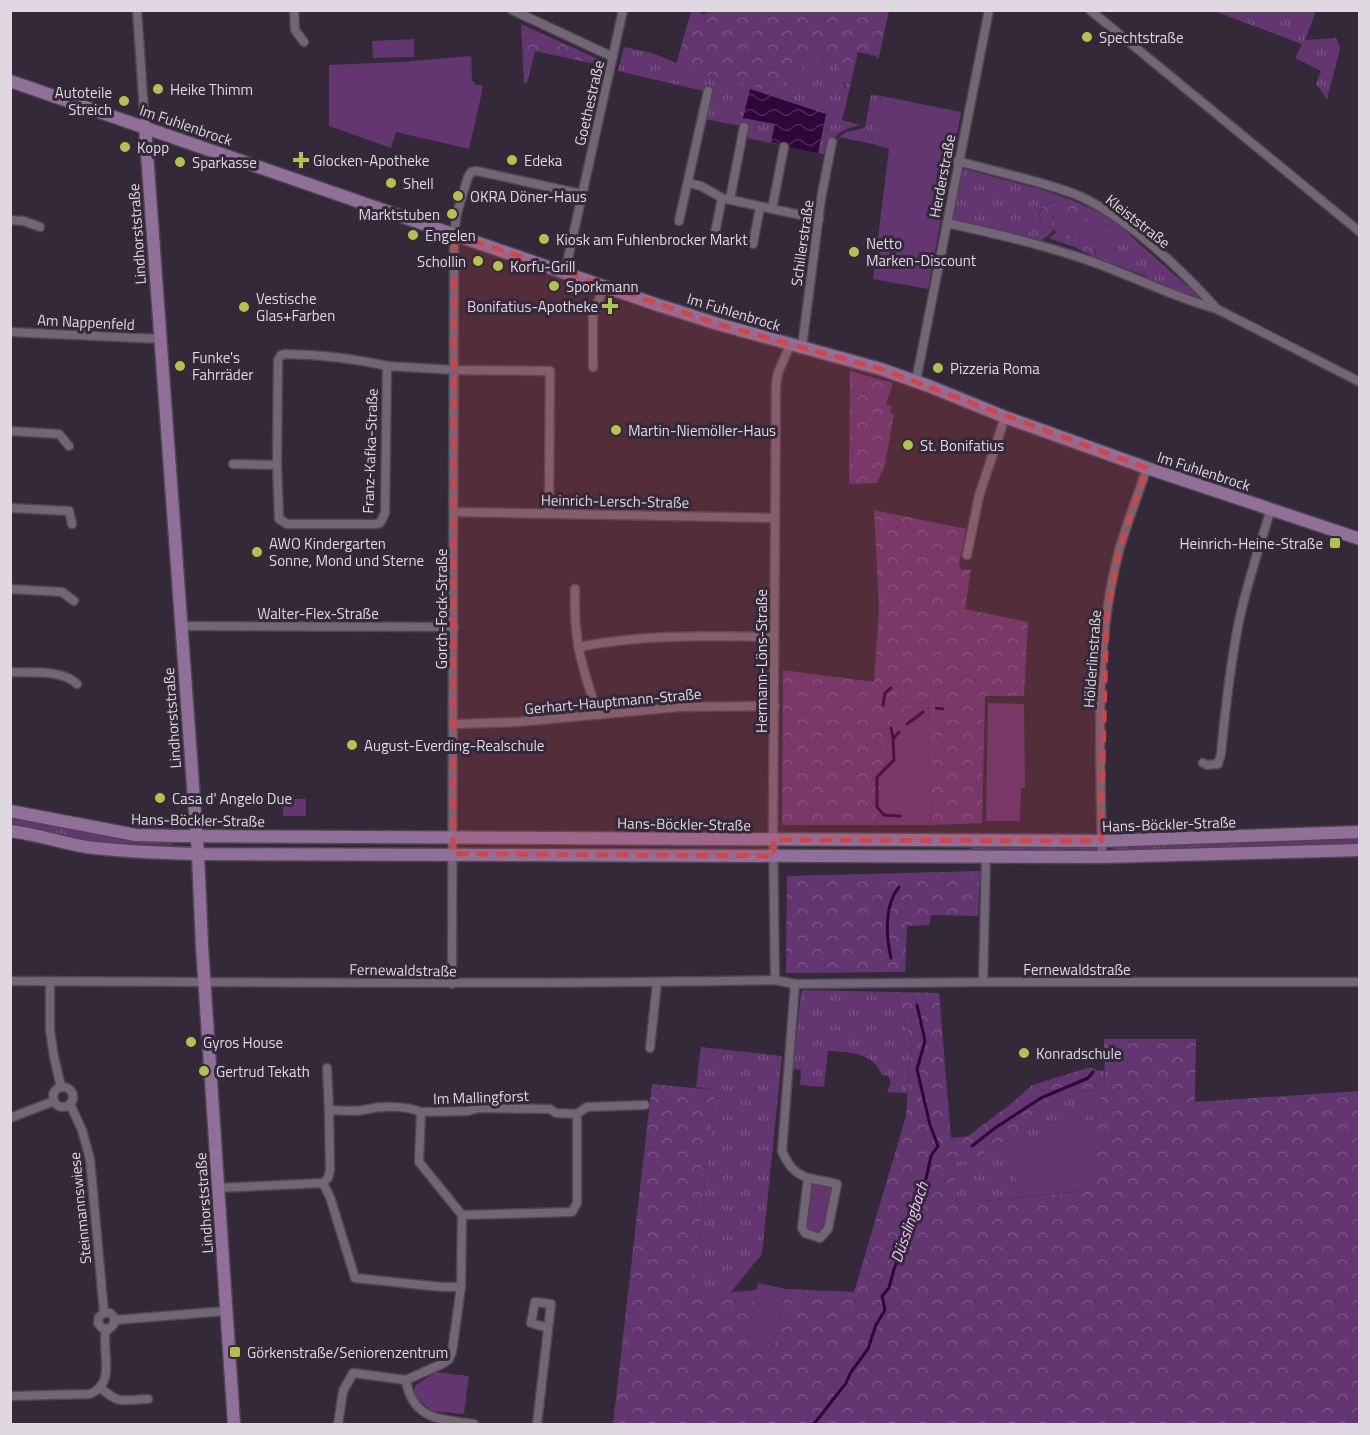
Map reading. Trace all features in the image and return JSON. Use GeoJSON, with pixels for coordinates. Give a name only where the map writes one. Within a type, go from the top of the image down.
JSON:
{"type":"FeatureCollection","features":[{"type":"Feature","properties":{"kind":"street","name":"Lindhorststraße"},"geometry":{"type":"LineString","coordinates":[[137,10],[198,854],[234,1425]]}},
{"type":"Feature","properties":{"kind":"street"},"geometry":{"type":"LineString","coordinates":[[294,10],[295,30],[304,42]]}},
{"type":"Feature","properties":{"kind":"street"},"geometry":{"type":"LineString","coordinates":[[512,10],[613,57]]}},
{"type":"Feature","properties":{"kind":"street","name":"Goethestraße"},"geometry":{"type":"LineString","coordinates":[[565,272],[623,10]]}},
{"type":"Feature","properties":{"kind":"street","name":"Herderstraße"},"geometry":{"type":"LineString","coordinates":[[916,381],[988,10]]}},
{"type":"Feature","properties":{"kind":"street"},"geometry":{"type":"LineString","coordinates":[[1096,13],[1359,232]]}},
{"type":"Feature","properties":{"kind":"street","name":"Im Fuhlenbrock"},"geometry":{"type":"LineString","coordinates":[[10,81],[718,324],[855,361],[916,381],[1005,417],[1147,468],[1359,539]]}},
{"type":"Feature","properties":{"kind":"street"},"geometry":{"type":"LineString","coordinates":[[680,221],[708,91]]}},
{"type":"Feature","properties":{"kind":"street"},"geometry":{"type":"LineString","coordinates":[[715,233],[744,127]]}},
{"type":"Feature","properties":{"kind":"street","name":"Schillerstraße"},"geometry":{"type":"LineString","coordinates":[[796,346],[832,142]]}},
{"type":"Feature","properties":{"kind":"street"},"geometry":{"type":"LineString","coordinates":[[772,209],[784,147]]}},
{"type":"Feature","properties":{"kind":"street","name":"Kleiststraße"},"geometry":{"type":"LineString","coordinates":[[957,161],[1072,193],[1108,211],[1153,248],[1218,309]]}},
{"type":"Feature","properties":{"kind":"street"},"geometry":{"type":"LineString","coordinates":[[454,234],[457,213],[471,172],[477,171],[582,194]]}},
{"type":"Feature","properties":{"kind":"street"},"geometry":{"type":"LineString","coordinates":[[688,183],[701,186],[726,199],[819,219]]}},
{"type":"Feature","properties":{"kind":"street"},"geometry":{"type":"LineString","coordinates":[[753,244],[760,207]]}},
{"type":"Feature","properties":{"kind":"street"},"geometry":{"type":"LineString","coordinates":[[10,220],[24,221],[40,227]]}},
{"type":"Feature","properties":{"kind":"street","name":"Kleiststraße"},"geometry":{"type":"LineString","coordinates":[[947,223],[1024,240],[1059,251],[1122,273],[1194,303],[1218,309],[1359,382]]}},
{"type":"Feature","properties":{"kind":"street","name":"Gorch-Fock-Straße"},"geometry":{"type":"LineString","coordinates":[[452,984],[454,234]]}},
{"type":"Feature","properties":{"kind":"street"},"geometry":{"type":"LineString","coordinates":[[593,367],[593,316],[604,286]]}},
{"type":"Feature","properties":{"kind":"street","name":"Am Nappenfeld"},"geometry":{"type":"LineString","coordinates":[[10,332],[160,339]]}},
{"type":"Feature","properties":{"kind":"street","name":"Hermann-Löns-Straße"},"geometry":{"type":"LineString","coordinates":[[775,980],[773,840],[776,385],[778,373],[796,346]]}},
{"type":"Feature","properties":{"kind":"street","name":"Franz-Kafka-Straße"},"geometry":{"type":"LineString","coordinates":[[387,366],[385,513],[380,523],[287,524],[282,522],[277,514],[277,366],[281,355],[331,355],[387,366],[550,372],[549,513]]}},
{"type":"Feature","properties":{"kind":"street"},"geometry":{"type":"LineString","coordinates":[[968,555],[979,496],[1005,417]]}},
{"type":"Feature","properties":{"kind":"street"},"geometry":{"type":"LineString","coordinates":[[10,431],[60,434],[69,446]]}},
{"type":"Feature","properties":{"kind":"street"},"geometry":{"type":"LineString","coordinates":[[233,464],[277,465]]}},
{"type":"Feature","properties":{"kind":"street","name":"Hölderlinstraße"},"geometry":{"type":"LineString","coordinates":[[1102,857],[1102,680],[1107,617],[1119,549],[1147,468]]}},
{"type":"Feature","properties":{"kind":"street"},"geometry":{"type":"LineString","coordinates":[[10,508],[69,511],[72,524]]}},
{"type":"Feature","properties":{"kind":"street"},"geometry":{"type":"LineString","coordinates":[[1203,763],[1218,764],[1221,754],[1227,689],[1238,624],[1271,509]]}},
{"type":"Feature","properties":{"kind":"street","name":"Heinrich-Lersch-Straße"},"geometry":{"type":"LineString","coordinates":[[455,512],[775,518]]}},
{"type":"Feature","properties":{"kind":"street"},"geometry":{"type":"LineString","coordinates":[[575,589],[575,628],[581,664],[598,715]]}},
{"type":"Feature","properties":{"kind":"street"},"geometry":{"type":"LineString","coordinates":[[10,590],[62,592],[74,602]]}},
{"type":"Feature","properties":{"kind":"street","name":"Walter-Flex-Straße"},"geometry":{"type":"LineString","coordinates":[[181,626],[454,627]]}},
{"type":"Feature","properties":{"kind":"street"},"geometry":{"type":"LineString","coordinates":[[578,647],[616,639],[664,636],[774,637]]}},
{"type":"Feature","properties":{"kind":"street"},"geometry":{"type":"LineString","coordinates":[[10,672],[62,675],[71,678],[76,684]]}},
{"type":"Feature","properties":{"kind":"street","name":"Gerhart-Hauptmann-Straße"},"geometry":{"type":"LineString","coordinates":[[454,724],[518,722],[679,707],[775,706]]}},
{"type":"Feature","properties":{"kind":"street","name":"Hans-Böckler-Straße"},"geometry":{"type":"LineString","coordinates":[[10,811],[136,835],[196,836],[1101,841],[1359,832]]}},
{"type":"Feature","properties":{"kind":"street","name":"Hans-Böckler-Straße"},"geometry":{"type":"LineString","coordinates":[[10,831],[110,850],[198,854],[1102,857],[1359,850]]}},
{"type":"Feature","properties":{"kind":"street"},"geometry":{"type":"LineString","coordinates":[[983,982],[986,857]]}},
{"type":"Feature","properties":{"kind":"street","name":"Fernewaldstraße"},"geometry":{"type":"LineString","coordinates":[[10,981],[452,984],[775,980],[795,984],[1359,982]]}},
{"type":"Feature","properties":{"kind":"street","name":"Steinmannswiese"},"geometry":{"type":"LineString","coordinates":[[50,981],[50,1030],[54,1057],[61,1087],[72,1092],[70,1104],[82,1130],[90,1159],[104,1313],[99,1317],[98,1323],[106,1329],[104,1337],[106,1375],[100,1388]]}},
{"type":"Feature","properties":{"kind":"street"},"geometry":{"type":"LineString","coordinates":[[650,1048],[657,982]]}},
{"type":"Feature","properties":{"kind":"street"},"geometry":{"type":"LineString","coordinates":[[795,984],[782,1151],[788,1165],[799,1175],[837,1184],[828,1229],[820,1238],[806,1233],[802,1228],[808,1178]]}},
{"type":"Feature","properties":{"kind":"street"},"geometry":{"type":"LineString","coordinates":[[218,1188],[323,1183],[328,1178],[330,1170],[327,1068]]}},
{"type":"Feature","properties":{"kind":"street"},"geometry":{"type":"LineString","coordinates":[[61,1087],[53,1094],[54,1101],[59,1106],[70,1104]]}},
{"type":"Feature","properties":{"kind":"street"},"geometry":{"type":"LineString","coordinates":[[10,1118],[54,1101]]}},
{"type":"Feature","properties":{"kind":"street","name":"Im Mallingforst"},"geometry":{"type":"LineString","coordinates":[[329,1110],[362,1110],[373,1107],[412,1108],[421,1112],[468,1111],[479,1108],[550,1109],[556,1113],[577,1114],[587,1107],[645,1105]]}},
{"type":"Feature","properties":{"kind":"street","name":"Im Mallingforst"},"geometry":{"type":"LineString","coordinates":[[421,1112],[419,1162],[462,1215]]}},
{"type":"Feature","properties":{"kind":"street"},"geometry":{"type":"LineString","coordinates":[[338,1425],[343,1391],[353,1373],[406,1380],[449,1359],[452,1352],[461,1287],[462,1215],[572,1212],[577,1203],[577,1114]]}},
{"type":"Feature","properties":{"kind":"street"},"geometry":{"type":"LineString","coordinates":[[323,1183],[330,1197],[356,1278],[461,1287]]}},
{"type":"Feature","properties":{"kind":"street"},"geometry":{"type":"LineString","coordinates":[[115,1320],[226,1311]]}},
{"type":"Feature","properties":{"kind":"street"},"geometry":{"type":"LineString","coordinates":[[104,1313],[110,1313],[115,1320]]}},
{"type":"Feature","properties":{"kind":"street"},"geometry":{"type":"LineString","coordinates":[[106,1329],[112,1327],[115,1320]]}},
{"type":"Feature","properties":{"kind":"street"},"geometry":{"type":"LineString","coordinates":[[537,1425],[548,1328]]}},
{"type":"Feature","properties":{"kind":"street"},"geometry":{"type":"LineString","coordinates":[[406,1380],[408,1394],[419,1410],[433,1418],[474,1425]]}},
{"type":"Feature","properties":{"kind":"street"},"geometry":{"type":"LineString","coordinates":[[10,1396],[90,1394],[100,1388],[111,1398],[117,1400],[148,1399]]}},
{"type":"Feature","properties":{"kind":"highlighted area"},"geometry":{"type":"Polygon","coordinates":[[[454,234],[718,324],[881,369],[1147,468],[1120,549],[1107,617],[1101,841],[773,840],[774,856],[453,854],[454,234]]]}},
{"type":"Feature","properties":{"kind":"green space"},"geometry":{"type":"Polygon","coordinates":[[[708,10],[889,11],[879,57],[876,59],[877,56],[858,52],[850,87],[847,88],[841,78],[838,64],[829,60],[811,59],[801,70],[794,72],[779,86],[764,90],[735,81],[716,79],[676,65],[691,11],[699,11],[704,15],[708,10]]]}},
{"type":"Feature","properties":{"kind":"green space"},"geometry":{"type":"Polygon","coordinates":[[[1214,11],[1316,11],[1305,40],[1336,38],[1340,48],[1327,99],[1316,84],[1321,71],[1295,58],[1302,44],[1214,11]]]}},
{"type":"Feature","properties":{"kind":"green space"},"geometry":{"type":"Polygon","coordinates":[[[521,24],[600,60],[602,62],[597,81],[592,80],[595,64],[535,51],[527,82],[524,83],[521,24]]]}},
{"type":"Feature","properties":{"kind":"green space"},"geometry":{"type":"Polygon","coordinates":[[[414,39],[414,57],[373,58],[372,41],[414,39]]]}},
{"type":"Feature","properties":{"kind":"green space"},"geometry":{"type":"Polygon","coordinates":[[[624,47],[652,53],[716,79],[735,81],[764,90],[779,86],[794,72],[801,70],[811,59],[829,59],[838,64],[845,88],[850,87],[842,120],[860,125],[838,134],[827,155],[818,153],[826,114],[775,124],[771,142],[781,145],[746,138],[748,125],[741,123],[741,126],[705,119],[713,89],[709,88],[709,84],[704,91],[618,71],[624,47]]]}},
{"type":"Feature","properties":{"kind":"green space"},"geometry":{"type":"Polygon","coordinates":[[[471,56],[472,80],[476,85],[482,85],[482,92],[469,149],[396,132],[391,148],[329,126],[329,65],[471,56]]]}},
{"type":"Feature","properties":{"kind":"green space"},"geometry":{"type":"Polygon","coordinates":[[[592,80],[597,81],[586,128],[582,129],[592,80]]]}},
{"type":"Feature","properties":{"kind":"green space"},"geometry":{"type":"Polygon","coordinates":[[[871,95],[882,96],[872,144],[839,137],[849,131],[865,127],[871,95]]]}},
{"type":"Feature","properties":{"kind":"green space"},"geometry":{"type":"Polygon","coordinates":[[[882,96],[961,112],[928,289],[873,279],[889,149],[872,144],[882,96]]]}},
{"type":"Feature","properties":{"kind":"green space"},"geometry":{"type":"Polygon","coordinates":[[[839,137],[834,156],[830,156],[835,144],[839,137]]]}},
{"type":"Feature","properties":{"kind":"green space"},"geometry":{"type":"Polygon","coordinates":[[[964,169],[1072,200],[1051,202],[1041,209],[1039,216],[1046,237],[1041,241],[952,219],[964,169]]]}},
{"type":"Feature","properties":{"kind":"green space"},"geometry":{"type":"Polygon","coordinates":[[[1060,200],[1072,200],[1105,215],[1085,222],[1053,214],[1055,229],[1046,237],[1040,213],[1045,206],[1060,200]]]}},
{"type":"Feature","properties":{"kind":"green space"},"geometry":{"type":"Polygon","coordinates":[[[1065,209],[1085,222],[1105,215],[1110,218],[1105,225],[1115,242],[1110,253],[1096,252],[1083,240],[1055,232],[1053,214],[1065,209]]]}},
{"type":"Feature","properties":{"kind":"green space"},"geometry":{"type":"Polygon","coordinates":[[[1109,216],[1121,224],[1123,229],[1187,286],[1193,288],[1198,295],[1196,299],[1152,282],[1146,276],[1095,257],[1096,252],[1110,252],[1105,225],[1109,216]]]}},
{"type":"Feature","properties":{"kind":"green space"},"geometry":{"type":"Polygon","coordinates":[[[1057,232],[1076,236],[1088,242],[1095,251],[1095,257],[1049,238],[1057,232]]]}},
{"type":"Feature","properties":{"kind":"green space"},"geometry":{"type":"Polygon","coordinates":[[[850,371],[893,383],[886,404],[892,407],[890,413],[894,414],[885,465],[877,483],[849,484],[850,371]]]}},
{"type":"Feature","properties":{"kind":"green space"},"geometry":{"type":"Polygon","coordinates":[[[874,510],[966,529],[959,565],[961,570],[971,569],[965,609],[1028,622],[1024,696],[985,696],[982,823],[932,825],[928,698],[892,720],[875,825],[782,825],[783,670],[874,682],[879,609],[874,510]]]}},
{"type":"Feature","properties":{"kind":"green space"},"geometry":{"type":"Polygon","coordinates":[[[928,698],[932,825],[875,825],[892,719],[928,698]]]}},
{"type":"Feature","properties":{"kind":"green space"},"geometry":{"type":"Polygon","coordinates":[[[988,703],[1024,704],[1025,788],[1021,788],[1020,821],[986,821],[988,703]]]}},
{"type":"Feature","properties":{"kind":"green space"},"geometry":{"type":"Polygon","coordinates":[[[283,799],[306,799],[306,816],[283,816],[283,799]]]}},
{"type":"Feature","properties":{"kind":"green space"},"geometry":{"type":"Polygon","coordinates":[[[10,815],[172,839],[172,845],[90,842],[11,825],[10,815]]]}},
{"type":"Feature","properties":{"kind":"green space"},"geometry":{"type":"Polygon","coordinates":[[[1359,836],[1359,845],[1113,854],[1114,843],[1359,836]]]}},
{"type":"Feature","properties":{"kind":"green space"},"geometry":{"type":"Polygon","coordinates":[[[971,844],[1097,846],[1097,853],[970,854],[971,844]]]}},
{"type":"Feature","properties":{"kind":"green space"},"geometry":{"type":"Polygon","coordinates":[[[980,871],[978,916],[931,915],[929,925],[907,926],[905,972],[786,973],[787,876],[980,871]]]}},
{"type":"Feature","properties":{"kind":"green space"},"geometry":{"type":"Polygon","coordinates":[[[803,990],[896,992],[911,1043],[907,1093],[887,1092],[891,1083],[888,1076],[882,1075],[872,1061],[860,1055],[844,1052],[828,1051],[824,1087],[800,1085],[801,1070],[793,1069],[803,990]]]}},
{"type":"Feature","properties":{"kind":"green space"},"geometry":{"type":"Polygon","coordinates":[[[896,992],[939,993],[951,1138],[968,1136],[1032,1085],[1091,1067],[1096,1070],[1096,1090],[1074,1092],[1052,1102],[1032,1116],[1025,1131],[978,1157],[953,1163],[957,1204],[1094,1190],[1093,1128],[1105,1082],[1104,1039],[1196,1039],[1195,1102],[1359,1091],[1359,1424],[613,1424],[652,1084],[715,1090],[693,1296],[757,1290],[747,1339],[774,1345],[786,1289],[854,1292],[906,1116],[911,1043],[896,992]]]}},
{"type":"Feature","properties":{"kind":"green space"},"geometry":{"type":"Polygon","coordinates":[[[701,1047],[782,1056],[762,1254],[730,1293],[693,1296],[715,1090],[696,1087],[701,1047]]]}},
{"type":"Feature","properties":{"kind":"green space"},"geometry":{"type":"Polygon","coordinates":[[[1096,1070],[1104,1071],[1105,1082],[1093,1128],[1085,1128],[1083,1115],[1040,1135],[1005,1147],[1022,1197],[957,1204],[953,1163],[978,1157],[1025,1131],[1032,1116],[1052,1102],[1074,1092],[1096,1090],[1096,1070]]]}},
{"type":"Feature","properties":{"kind":"green space"},"geometry":{"type":"Polygon","coordinates":[[[1083,1114],[1085,1128],[1093,1128],[1094,1190],[1022,1197],[1005,1147],[1040,1135],[1083,1114]]]}},
{"type":"Feature","properties":{"kind":"green space"},"geometry":{"type":"Polygon","coordinates":[[[811,1182],[830,1185],[832,1197],[827,1220],[819,1231],[814,1233],[805,1227],[811,1182]]]}},
{"type":"Feature","properties":{"kind":"green space"},"geometry":{"type":"Polygon","coordinates":[[[758,1283],[786,1289],[774,1345],[747,1339],[758,1283]]]}},
{"type":"Feature","properties":{"kind":"green space"},"geometry":{"type":"Polygon","coordinates":[[[435,1372],[469,1376],[464,1414],[432,1411],[413,1395],[415,1386],[435,1372]]]}},
{"type":"Feature","properties":{"kind":"water"},"geometry":{"type":"Polygon","coordinates":[[[750,89],[826,114],[818,153],[788,147],[788,144],[771,142],[775,124],[743,118],[750,89]]]}},
{"type":"Feature","properties":{"kind":"waterway"},"geometry":{"type":"LineString","coordinates":[[883,705],[885,693],[891,688]]}},
{"type":"Feature","properties":{"kind":"waterway","name":"Düsslingbach"},"geometry":{"type":"LineString","coordinates":[[936,708],[943,709]]}},
{"type":"Feature","properties":{"kind":"waterway","name":"Düsslingbach"},"geometry":{"type":"LineString","coordinates":[[907,724],[923,712]]}},
{"type":"Feature","properties":{"kind":"waterway"},"geometry":{"type":"LineString","coordinates":[[891,728],[893,738]]}},
{"type":"Feature","properties":{"kind":"waterway","name":"Düsslingbach"},"geometry":{"type":"LineString","coordinates":[[899,732],[893,739],[894,760],[877,777],[877,807],[884,815],[900,816]]}},
{"type":"Feature","properties":{"kind":"waterway","name":"Düsslingbach"},"geometry":{"type":"LineString","coordinates":[[891,958],[887,931],[889,912],[894,894],[899,887]]}},
{"type":"Feature","properties":{"kind":"waterway","name":"Düsslingbach"},"geometry":{"type":"LineString","coordinates":[[814,1424],[846,1383],[868,1349],[876,1325],[885,1310],[882,1296],[889,1288],[894,1269],[911,1228],[910,1213],[918,1204],[921,1185],[926,1179],[931,1156],[938,1146],[930,1125],[917,1069],[925,1041],[917,1005]]}},
{"type":"Feature","properties":{"kind":"waterway"},"geometry":{"type":"LineString","coordinates":[[972,1146],[1041,1098],[1088,1078],[1093,1072]]}},
{"type":"Feature","properties":{"kind":"place","name":"Spechtstraße"},"geometry":{"type":"Point","coordinates":[1087,37]}},
{"type":"Feature","properties":{"kind":"place","name":"Heike Thimm"},"geometry":{"type":"Point","coordinates":[158,89]}},
{"type":"Feature","properties":{"kind":"place","name":"Autoteile Streich"},"geometry":{"type":"Point","coordinates":[124,101]}},
{"type":"Feature","properties":{"kind":"place","name":"Kopp"},"geometry":{"type":"Point","coordinates":[125,147]}},
{"type":"Feature","properties":{"kind":"place","name":"Glocken-Apotheke"},"geometry":{"type":"Point","coordinates":[301,160]}},
{"type":"Feature","properties":{"kind":"place","name":"Edeka"},"geometry":{"type":"Point","coordinates":[512,160]}},
{"type":"Feature","properties":{"kind":"place","name":"Sparkasse"},"geometry":{"type":"Point","coordinates":[180,162]}},
{"type":"Feature","properties":{"kind":"place","name":"Shell"},"geometry":{"type":"Point","coordinates":[391,183]}},
{"type":"Feature","properties":{"kind":"place","name":"OKRA Döner-Haus"},"geometry":{"type":"Point","coordinates":[458,196]}},
{"type":"Feature","properties":{"kind":"place","name":"Marktstuben"},"geometry":{"type":"Point","coordinates":[452,214]}},
{"type":"Feature","properties":{"kind":"place","name":"Engelen"},"geometry":{"type":"Point","coordinates":[413,235]}},
{"type":"Feature","properties":{"kind":"place","name":"Kiosk am Fuhlenbrocker Markt"},"geometry":{"type":"Point","coordinates":[544,239]}},
{"type":"Feature","properties":{"kind":"place","name":"Netto Marken-Discount"},"geometry":{"type":"Point","coordinates":[854,252]}},
{"type":"Feature","properties":{"kind":"place","name":"Schollin"},"geometry":{"type":"Point","coordinates":[478,261]}},
{"type":"Feature","properties":{"kind":"place","name":"Korfu-Grill"},"geometry":{"type":"Point","coordinates":[498,266]}},
{"type":"Feature","properties":{"kind":"place","name":"Sporkmann"},"geometry":{"type":"Point","coordinates":[554,286]}},
{"type":"Feature","properties":{"kind":"place","name":"Bonifatius-Apotheke"},"geometry":{"type":"Point","coordinates":[610,306]}},
{"type":"Feature","properties":{"kind":"place","name":"Vestische Glas+Farben"},"geometry":{"type":"Point","coordinates":[244,307]}},
{"type":"Feature","properties":{"kind":"place","name":"Funke's Fahrräder"},"geometry":{"type":"Point","coordinates":[180,366]}},
{"type":"Feature","properties":{"kind":"place","name":"Pizzeria Roma"},"geometry":{"type":"Point","coordinates":[938,368]}},
{"type":"Feature","properties":{"kind":"place","name":"Martin-Niemöller-Haus"},"geometry":{"type":"Point","coordinates":[616,430]}},
{"type":"Feature","properties":{"kind":"place","name":"St. Bonifatius"},"geometry":{"type":"Point","coordinates":[908,445]}},
{"type":"Feature","properties":{"kind":"place","name":"Heinrich-Heine-Straße"},"geometry":{"type":"Point","coordinates":[1335,543]}},
{"type":"Feature","properties":{"kind":"place","name":"AWO Kindergarten Sonne, Mond und Sterne"},"geometry":{"type":"Point","coordinates":[257,552]}},
{"type":"Feature","properties":{"kind":"place","name":"August-Everding-Realschule"},"geometry":{"type":"Point","coordinates":[352,745]}},
{"type":"Feature","properties":{"kind":"place","name":"Casa d' Angelo Due"},"geometry":{"type":"Point","coordinates":[160,798]}},
{"type":"Feature","properties":{"kind":"place","name":"Gyros House"},"geometry":{"type":"Point","coordinates":[191,1042]}},
{"type":"Feature","properties":{"kind":"place","name":"Konradschule"},"geometry":{"type":"Point","coordinates":[1024,1053]}},
{"type":"Feature","properties":{"kind":"place","name":"Gertrud Tekath"},"geometry":{"type":"Point","coordinates":[204,1071]}},
{"type":"Feature","properties":{"kind":"place","name":"Görkenstraße/Seniorenzentrum"},"geometry":{"type":"Point","coordinates":[235,1352]}}]}
